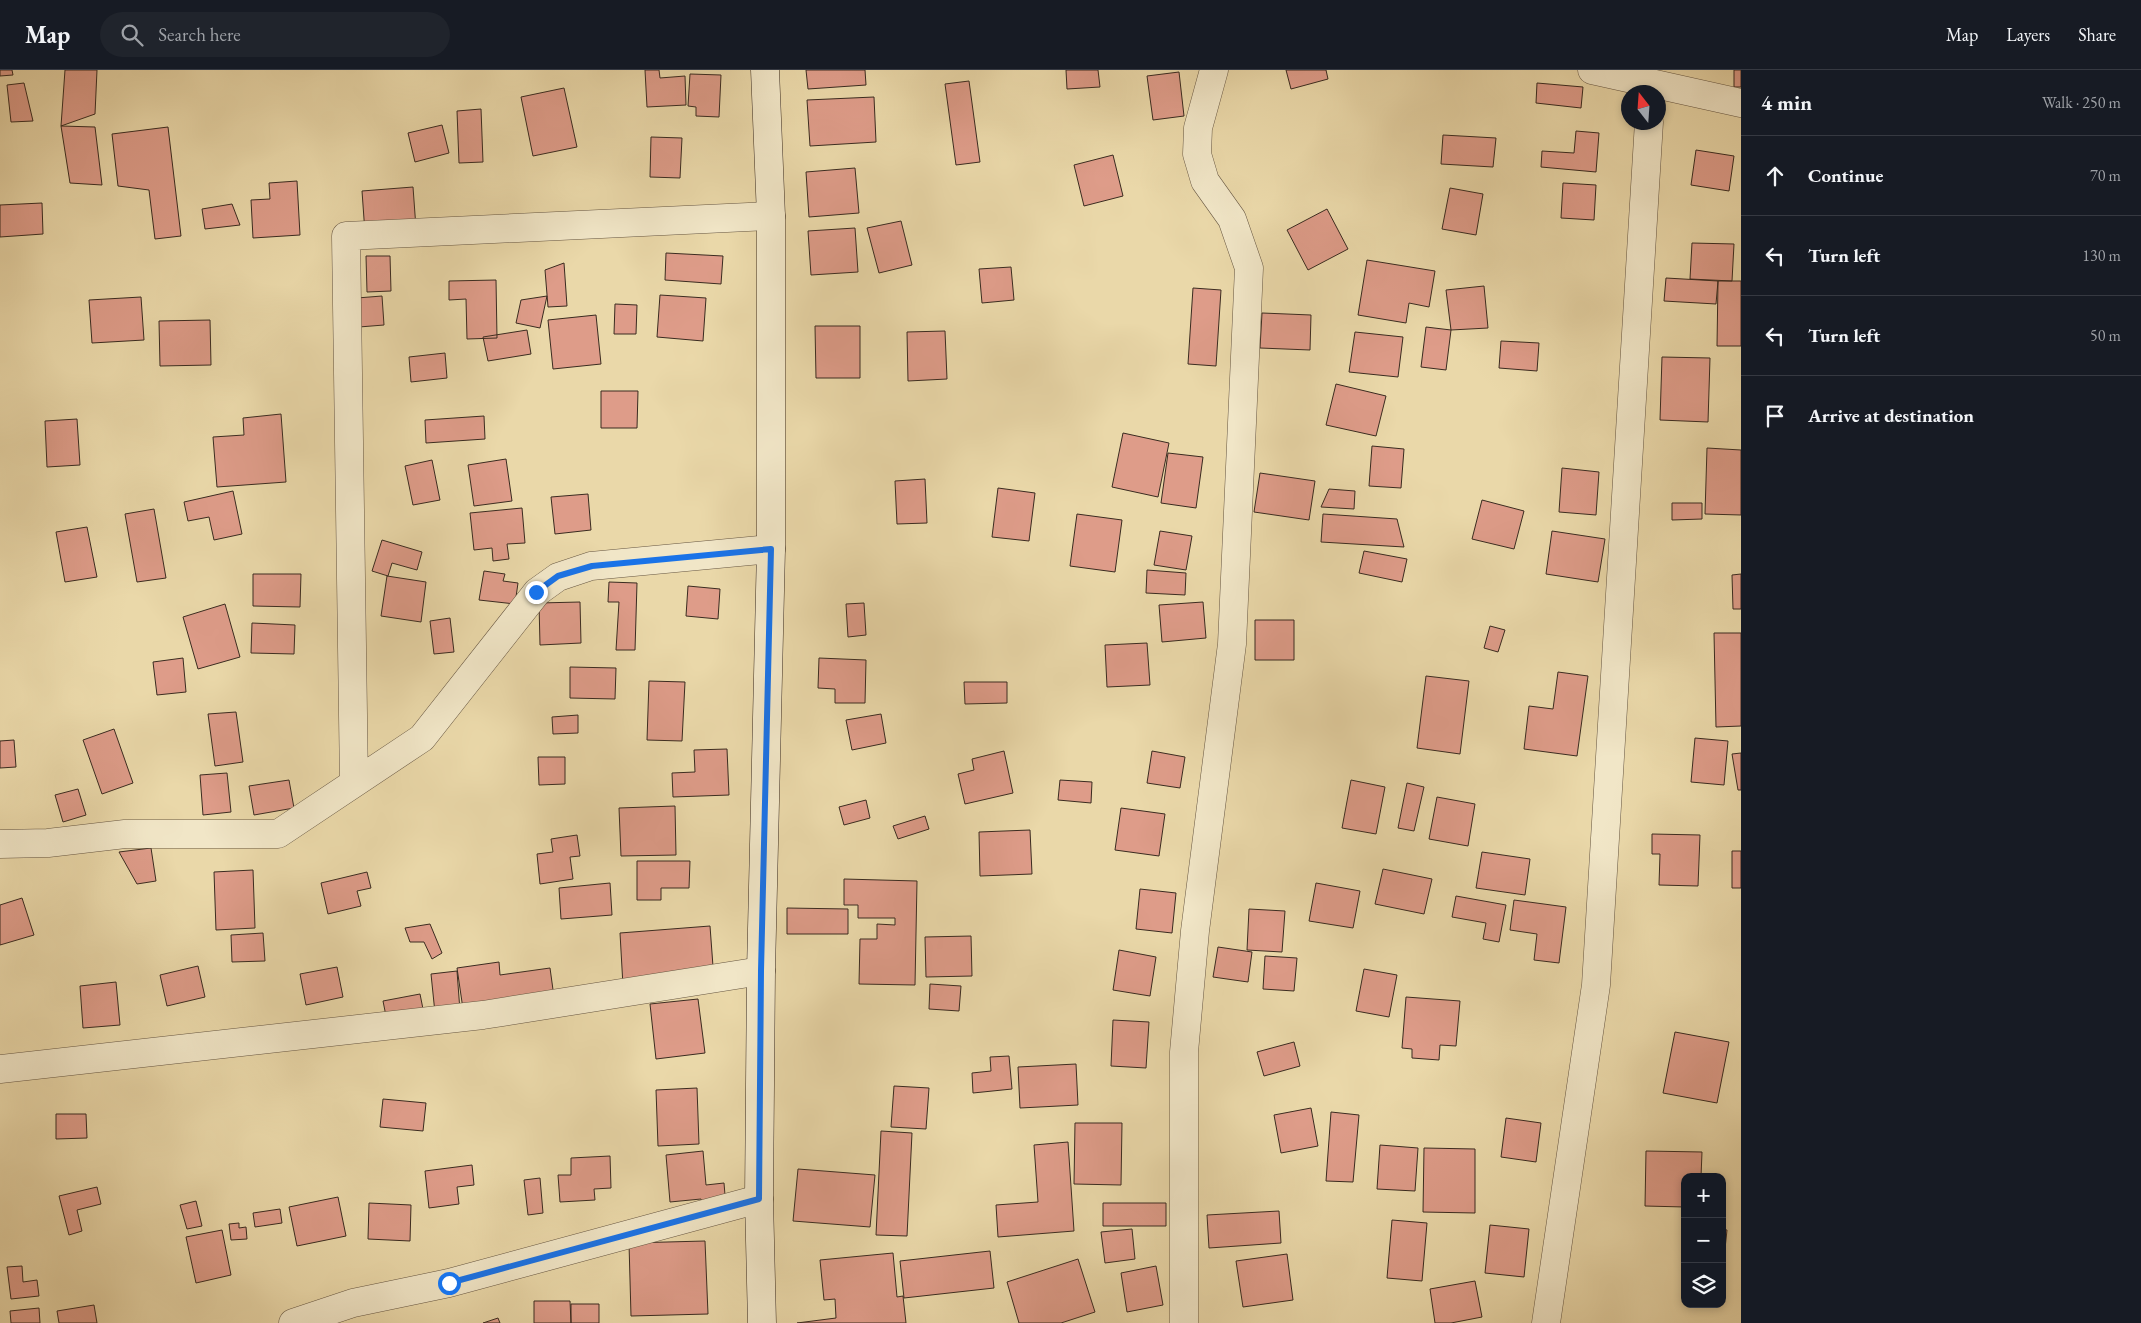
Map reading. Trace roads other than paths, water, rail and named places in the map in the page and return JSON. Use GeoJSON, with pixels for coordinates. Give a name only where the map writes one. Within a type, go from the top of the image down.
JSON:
{"type":"FeatureCollection","features":[{"type":"Feature","properties":{"kind":"street"},"geometry":{"type":"LineString","coordinates":[[762,1323],[759,1199],[761,971],[771,549],[771,216],[765,70]]}},
{"type":"Feature","properties":{"kind":"street"},"geometry":{"type":"LineString","coordinates":[[1184,1323],[1184,1052],[1195,931],[1232,644],[1249,268],[1232,219],[1205,181],[1197,154],[1198,128],[1214,70]]}},
{"type":"Feature","properties":{"kind":"street"},"geometry":{"type":"LineString","coordinates":[[1592,70],[1741,103]]}},
{"type":"Feature","properties":{"kind":"street"},"geometry":{"type":"LineString","coordinates":[[1546,1323],[1596,985],[1649,130]]}},
{"type":"Feature","properties":{"kind":"street"},"geometry":{"type":"LineString","coordinates":[[354,782],[346,236],[771,216]]}},
{"type":"Feature","properties":{"kind":"street"},"geometry":{"type":"LineString","coordinates":[[0,844],[48,843],[125,834],[278,834],[422,738],[536,592],[558,576],[592,566],[771,549]]}},
{"type":"Feature","properties":{"kind":"street"},"geometry":{"type":"LineString","coordinates":[[0,1069],[483,1015],[761,971]]}},
{"type":"Feature","properties":{"kind":"street"},"geometry":{"type":"LineString","coordinates":[[293,1323],[353,1304],[449,1283],[759,1199]]}}]}
